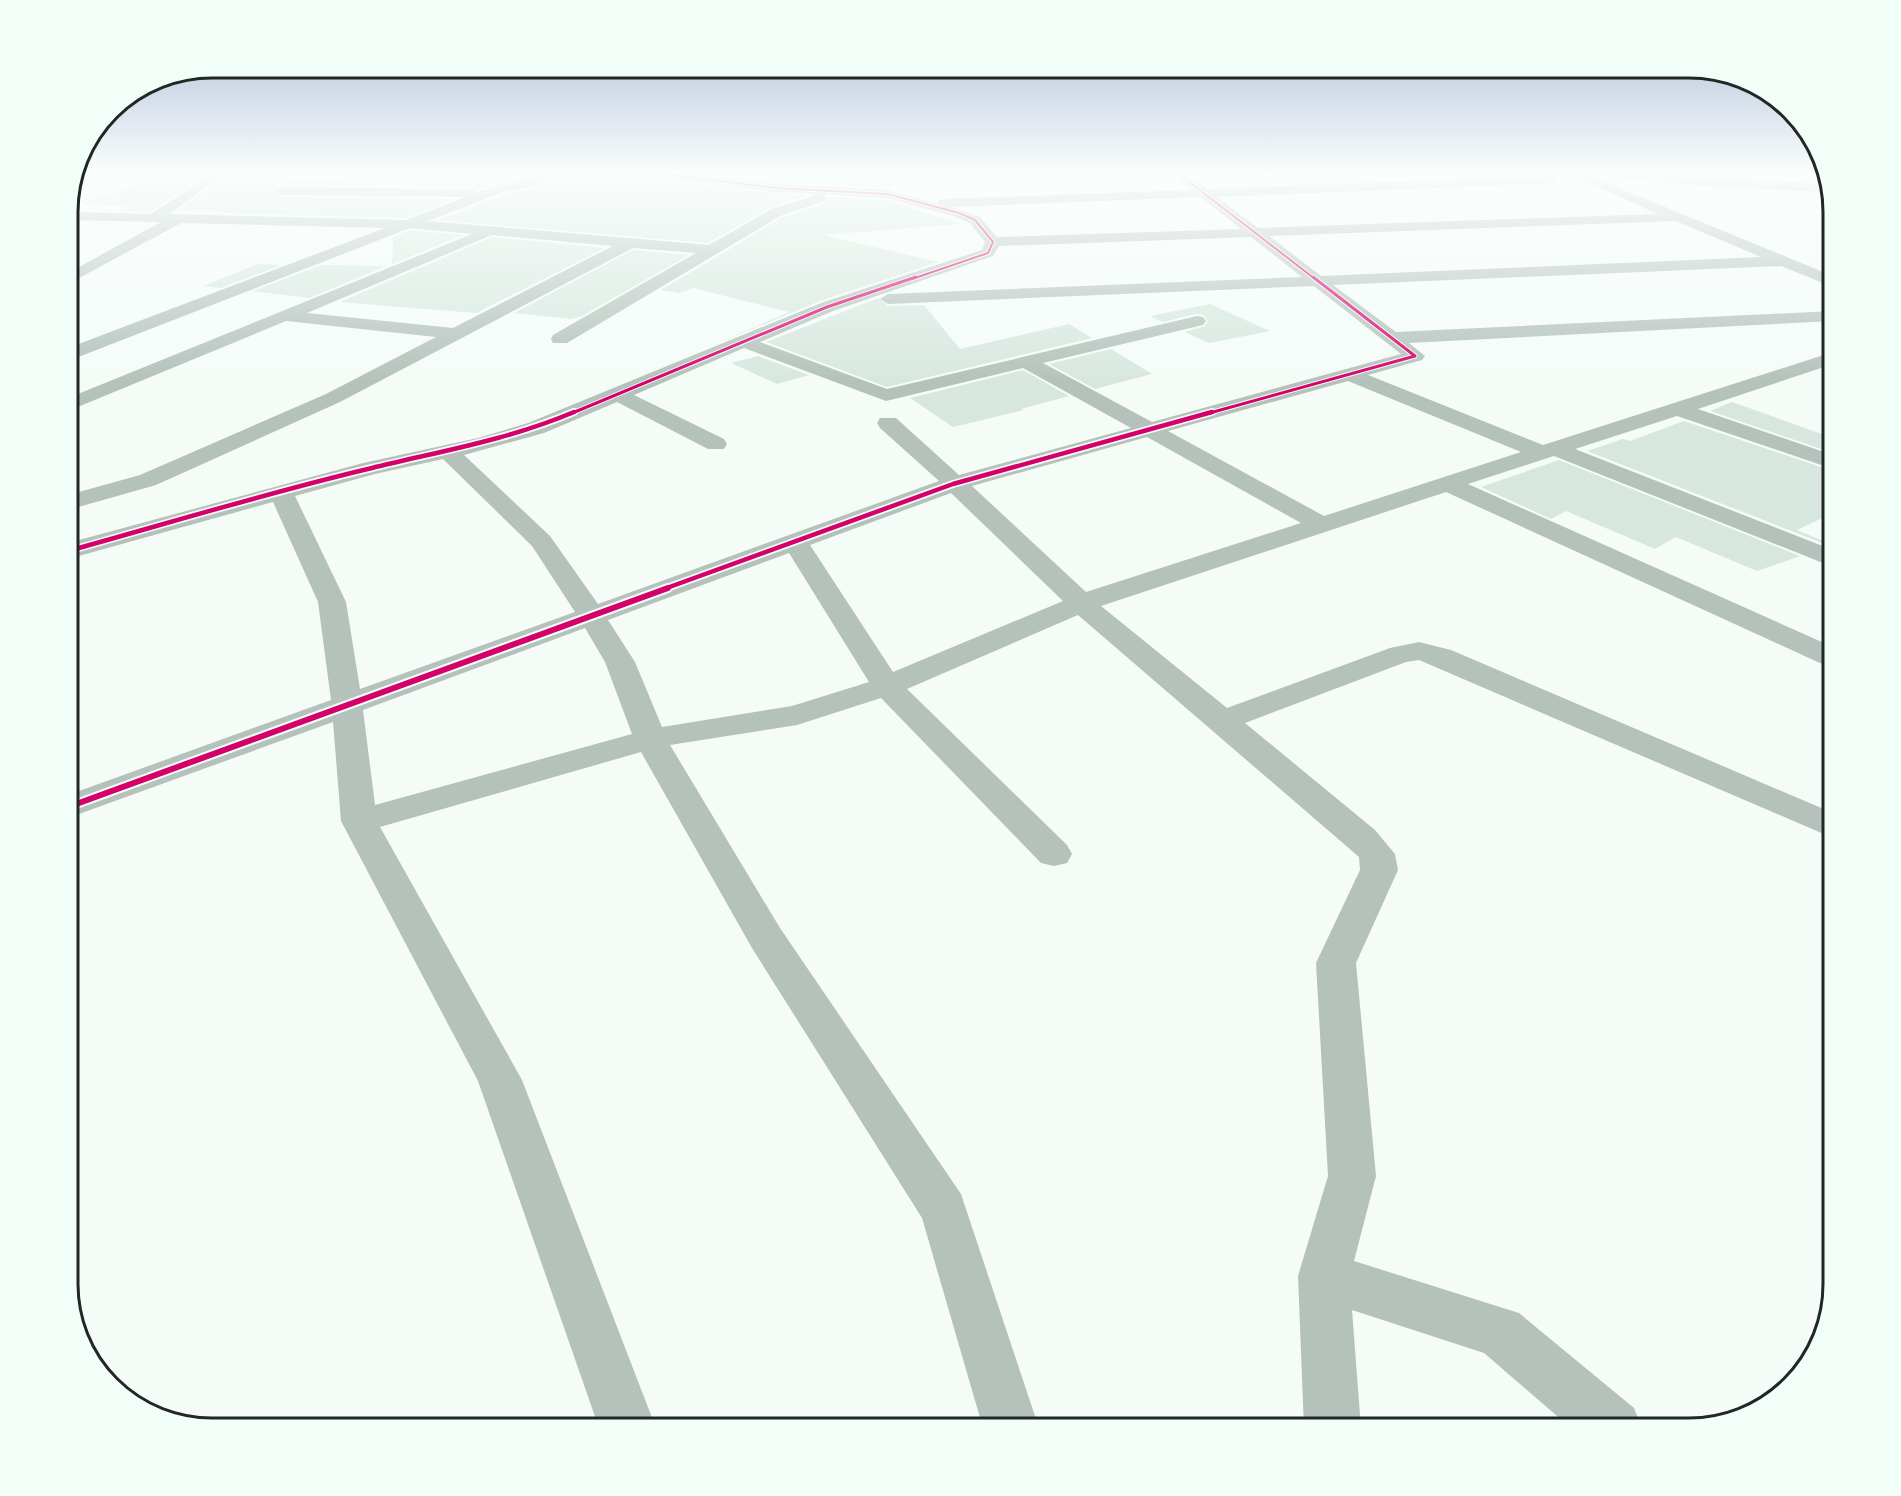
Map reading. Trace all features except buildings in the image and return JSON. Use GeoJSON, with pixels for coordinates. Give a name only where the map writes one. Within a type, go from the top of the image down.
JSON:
{"type":"FeatureCollection","features":[{"type":"Feature","properties":{"kind":"street"},"geometry":{"type":"LineString","coordinates":[[78,274],[132,244]]}},
{"type":"Feature","properties":{"kind":"street"},"geometry":{"type":"LineString","coordinates":[[78,352],[358,244]]}},
{"type":"Feature","properties":{"kind":"street"},"geometry":{"type":"LineString","coordinates":[[78,401],[461,244]]}},
{"type":"Feature","properties":{"kind":"street"},"geometry":{"type":"LineString","coordinates":[[78,500],[148,480],[333,398],[628,244]]}},
{"type":"Feature","properties":{"kind":"street"},"geometry":{"type":"LineString","coordinates":[[640,244],[712,250]]}},
{"type":"Feature","properties":{"kind":"street"},"geometry":{"type":"LineString","coordinates":[[560,339],[723,244]]}},
{"type":"Feature","properties":{"kind":"street"},"geometry":{"type":"LineString","coordinates":[[78,548],[371,468],[448,452],[536,428],[845,301],[988,253],[992,244]]}},
{"type":"Feature","properties":{"kind":"street"},"geometry":{"type":"LineString","coordinates":[[78,803],[953,484],[1415,356],[1272,244]]}},
{"type":"Feature","properties":{"kind":"street"},"geometry":{"type":"LineString","coordinates":[[1742,244],[1823,278]]}},
{"type":"Feature","properties":{"kind":"street"},"geometry":{"type":"LineString","coordinates":[[78,257],[108,257]]}},
{"type":"Feature","properties":{"kind":"street"},"geometry":{"type":"LineString","coordinates":[[845,301],[1783,261]]}},
{"type":"Feature","properties":{"kind":"street"},"geometry":{"type":"LineString","coordinates":[[191,308],[228,311]]}},
{"type":"Feature","properties":{"kind":"street"},"geometry":{"type":"LineString","coordinates":[[249,313],[459,334]]}},
{"type":"Feature","properties":{"kind":"street"},"geometry":{"type":"LineString","coordinates":[[1392,338],[1823,316]]}},
{"type":"Feature","properties":{"kind":"street"},"geometry":{"type":"LineString","coordinates":[[744,342],[886,395],[1197,321]]}},
{"type":"Feature","properties":{"kind":"street"},"geometry":{"type":"LineString","coordinates":[[358,822],[650,739],[797,715],[887,687],[1081,603],[1823,361]]}},
{"type":"Feature","properties":{"kind":"street"},"geometry":{"type":"LineString","coordinates":[[1026,363],[1323,525]]}},
{"type":"Feature","properties":{"kind":"street"},"geometry":{"type":"LineString","coordinates":[[1351,375],[1823,555]]}},
{"type":"Feature","properties":{"kind":"street"},"geometry":{"type":"LineString","coordinates":[[617,394],[716,444]]}},
{"type":"Feature","properties":{"kind":"street"},"geometry":{"type":"LineString","coordinates":[[1678,409],[1823,459]]}},
{"type":"Feature","properties":{"kind":"street"},"geometry":{"type":"LineString","coordinates":[[888,423],[953,484],[1009,532],[1081,603],[1377,854],[1379,870],[1336,963],[1352,1176],[1324,1276],[1331,1418]]}},
{"type":"Feature","properties":{"kind":"street"},"geometry":{"type":"LineString","coordinates":[[448,452],[541,541],[592,616],[620,662],[650,739],[766,938],[944,1210],[1008,1418]]}},
{"type":"Feature","properties":{"kind":"street"},"geometry":{"type":"LineString","coordinates":[[1448,484],[1823,653]]}},
{"type":"Feature","properties":{"kind":"street"},"geometry":{"type":"LineString","coordinates":[[281,493],[332,602],[347,705],[358,822],[500,1080],[623,1418]]}},
{"type":"Feature","properties":{"kind":"street"},"geometry":{"type":"LineString","coordinates":[[795,542],[887,687],[1054,854]]}},
{"type":"Feature","properties":{"kind":"street"},"geometry":{"type":"LineString","coordinates":[[1222,722],[1400,654],[1419,651],[1440,656],[1823,822]]}},
{"type":"Feature","properties":{"kind":"street"},"geometry":{"type":"LineString","coordinates":[[1324,1276],[1500,1332],[1602,1418]]}},
{"type":"Feature","properties":{"kind":"cycle path"},"geometry":{"type":"LineString","coordinates":[[78,548],[371,468],[483,444],[536,428],[827,307],[988,253],[992,244]]}},
{"type":"Feature","properties":{"kind":"cycle path"},"geometry":{"type":"LineString","coordinates":[[78,803],[953,484],[1415,356],[1270,244]]}}]}
